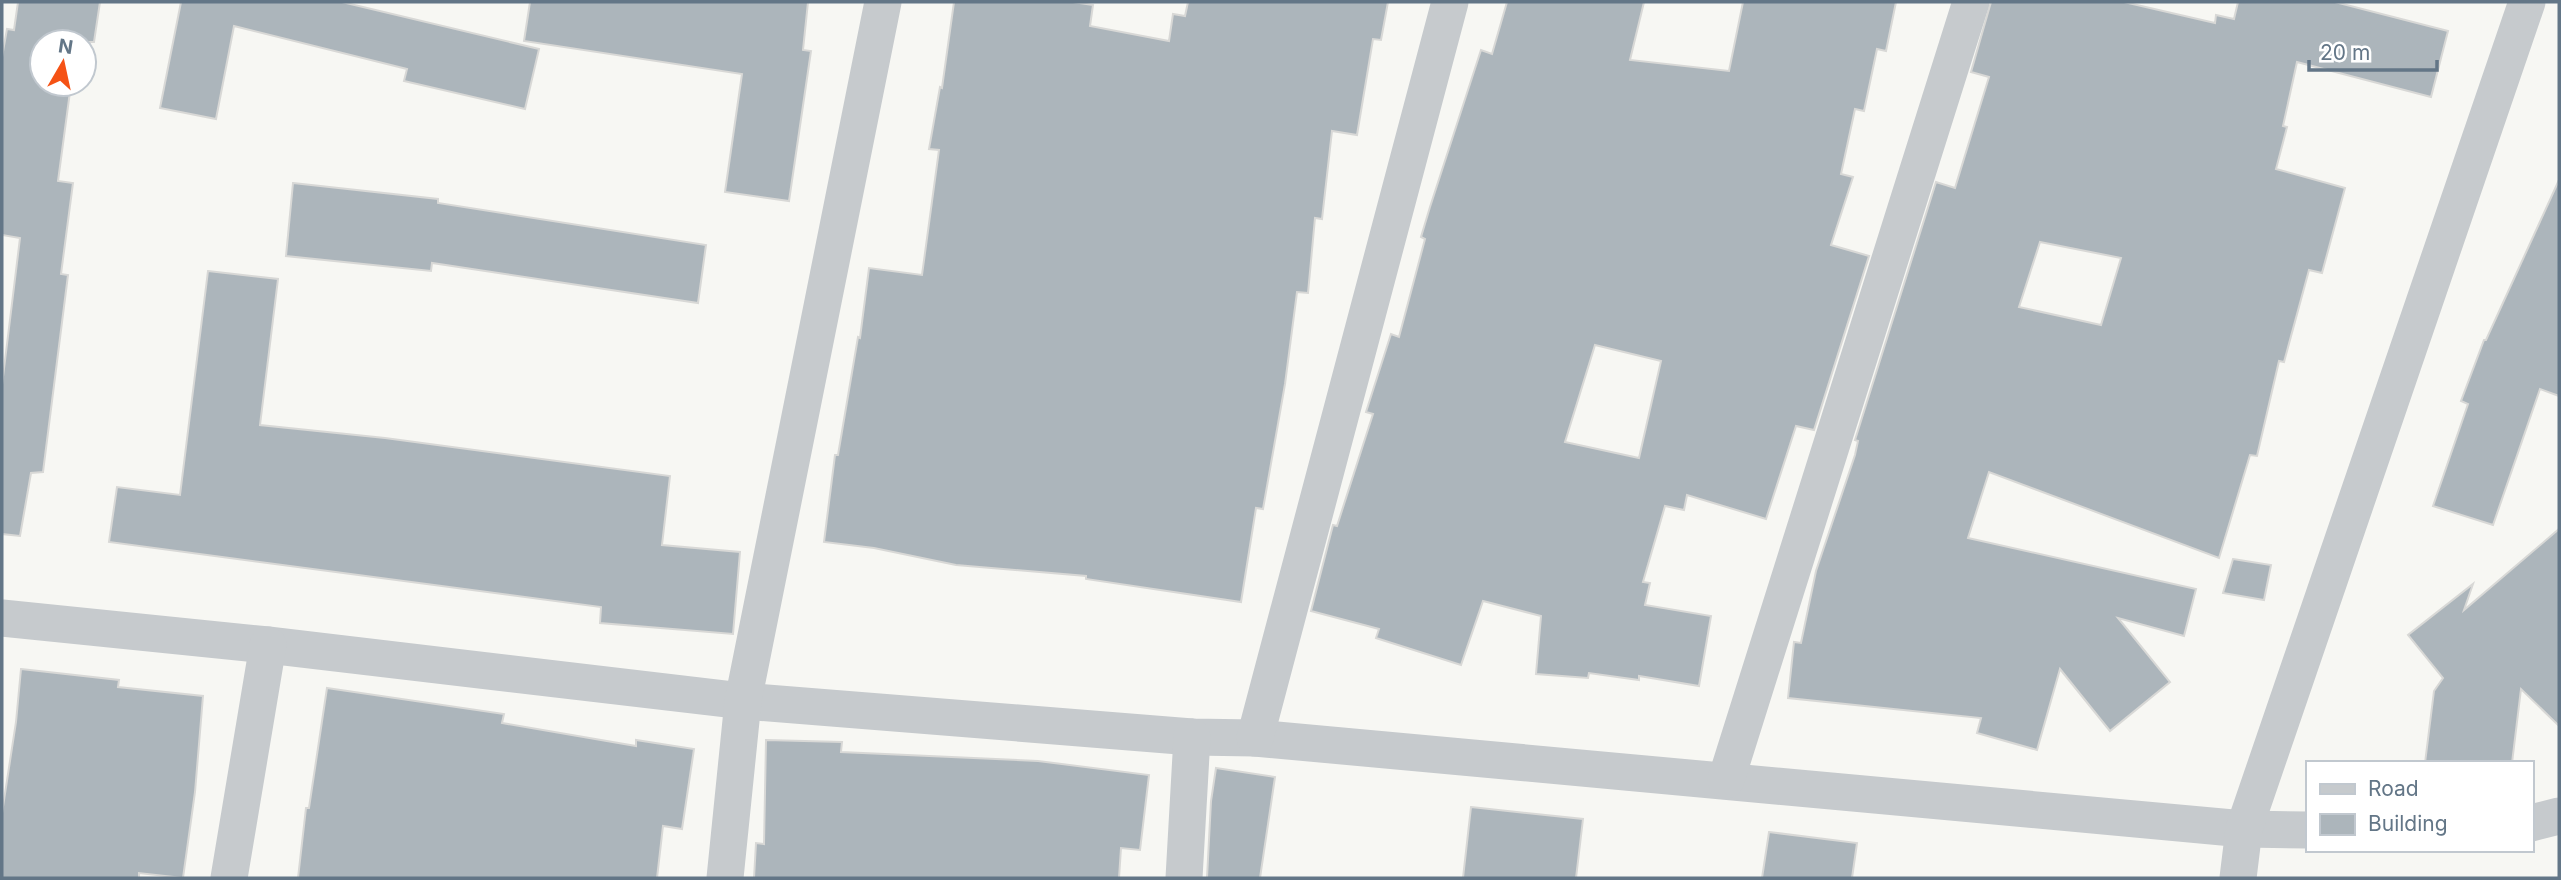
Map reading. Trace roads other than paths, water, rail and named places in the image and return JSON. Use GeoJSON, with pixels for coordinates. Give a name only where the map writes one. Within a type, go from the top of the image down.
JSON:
{"type":"FeatureCollection","features":[{"type":"Feature","properties":{"kind":"street"},"geometry":{"type":"LineString","coordinates":[[725,878],[743,701],[883,2]]}},
{"type":"Feature","properties":{"kind":"street"},"geometry":{"type":"LineString","coordinates":[[1255,738],[1450,2]]}},
{"type":"Feature","properties":{"kind":"street"},"geometry":{"type":"LineString","coordinates":[[1726,780],[1971,2]]}},
{"type":"Feature","properties":{"kind":"street"},"geometry":{"type":"LineString","coordinates":[[2238,878],[2244,829],[2527,2]]}},
{"type":"Feature","properties":{"kind":"street"},"geometry":{"type":"LineString","coordinates":[[2,618],[268,645],[743,701],[1192,737],[1255,738],[2244,829],[2306,830]]}},
{"type":"Feature","properties":{"kind":"street"},"geometry":{"type":"LineString","coordinates":[[229,878],[268,645]]}},
{"type":"Feature","properties":{"kind":"street"},"geometry":{"type":"LineString","coordinates":[[1184,878],[1192,737]]}},
{"type":"Feature","properties":{"kind":"street"},"geometry":{"type":"LineString","coordinates":[[2533,822],[2559,816]]}}]}
